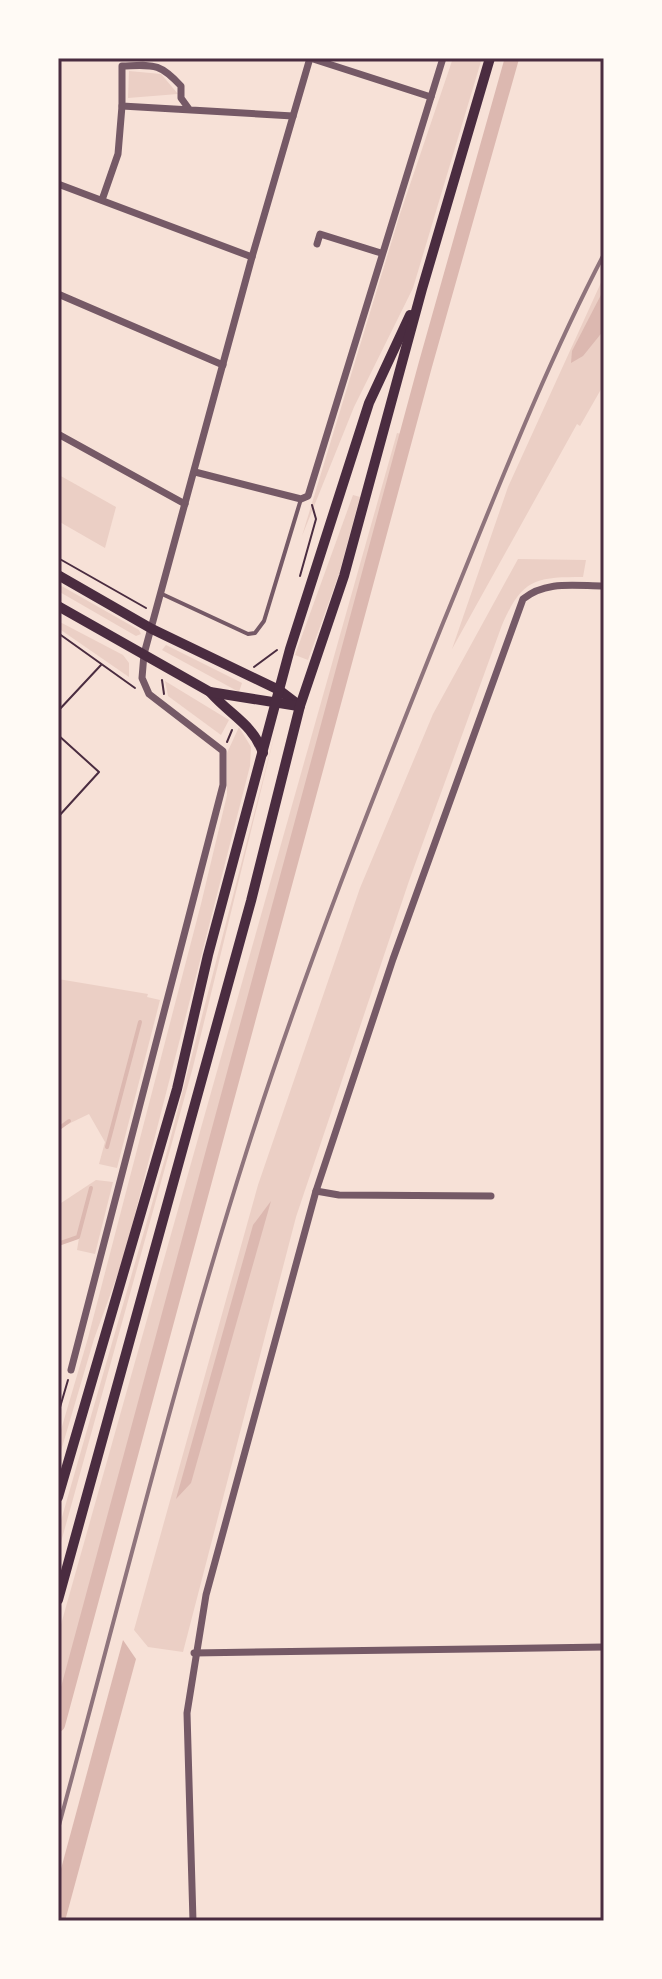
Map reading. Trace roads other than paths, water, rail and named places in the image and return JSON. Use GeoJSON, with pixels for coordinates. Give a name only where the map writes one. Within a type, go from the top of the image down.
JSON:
{"type":"FeatureCollection","features":[{"type":"Feature","properties":{"kind":"main road"},"geometry":{"type":"LineString","coordinates":[[58,1600],[251,901],[300,706],[344,576],[422,289],[490,58]]}},
{"type":"Feature","properties":{"kind":"main road"},"geometry":{"type":"LineString","coordinates":[[58,1497],[137,1236],[279,690],[369,403],[422,289]]}},
{"type":"Feature","properties":{"kind":"main road"},"geometry":{"type":"LineString","coordinates":[[58,575],[152,629],[279,690],[300,706]]}},
{"type":"Feature","properties":{"kind":"main road"},"geometry":{"type":"LineString","coordinates":[[58,607],[210,692],[237,719],[255,731],[263,753]]}},
{"type":"Feature","properties":{"kind":"main road"},"geometry":{"type":"LineString","coordinates":[[210,692],[276,705],[300,706]]}},
{"type":"Feature","properties":{"kind":"street"},"geometry":{"type":"LineString","coordinates":[[71,1370],[220,797],[223,751],[149,694],[142,678],[144,654],[252,257],[310,58],[431,97]]}},
{"type":"Feature","properties":{"kind":"street"},"geometry":{"type":"LineString","coordinates":[[195,472],[304,498],[443,58]]}},
{"type":"Feature","properties":{"kind":"street"},"geometry":{"type":"LineString","coordinates":[[102,200],[118,154],[122,62],[157,65],[166,69],[181,86],[181,98],[189,109]]}},
{"type":"Feature","properties":{"kind":"street"},"geometry":{"type":"LineString","coordinates":[[122,106],[293,116]]}},
{"type":"Feature","properties":{"kind":"street"},"geometry":{"type":"LineString","coordinates":[[58,184],[252,257]]}},
{"type":"Feature","properties":{"kind":"street"},"geometry":{"type":"LineString","coordinates":[[317,244],[320,234],[381,253]]}},
{"type":"Feature","properties":{"kind":"street"},"geometry":{"type":"LineString","coordinates":[[58,294],[223,365]]}},
{"type":"Feature","properties":{"kind":"street"},"geometry":{"type":"LineString","coordinates":[[58,434],[185,504]]}},
{"type":"Feature","properties":{"kind":"street"},"geometry":{"type":"LineString","coordinates":[[193,1921],[187,1713],[194,1653],[206,1595],[316,1191],[393,959],[523,599],[534,590],[549,586],[604,586]]}},
{"type":"Feature","properties":{"kind":"street"},"geometry":{"type":"LineString","coordinates":[[316,1191],[339,1195],[491,1196]]}},
{"type":"Feature","properties":{"kind":"street"},"geometry":{"type":"LineString","coordinates":[[194,1653],[604,1647]]}},
{"type":"Feature","properties":{"kind":"lane"},"geometry":{"type":"LineString","coordinates":[[162,594],[248,634],[255,633],[264,621],[304,498]]}},
{"type":"Feature","properties":{"kind":"waterway"},"geometry":{"type":"LineString","coordinates":[[58,1725],[425,366],[512,58]]}},
{"type":"Feature","properties":{"kind":"waterway"},"geometry":{"type":"LineString","coordinates":[[107,1147],[140,1022]]}},
{"type":"Feature","properties":{"kind":"waterway"},"geometry":{"type":"LineString","coordinates":[[58,1129],[69,1121]]}},
{"type":"Feature","properties":{"kind":"waterway"},"geometry":{"type":"LineString","coordinates":[[58,1244],[78,1237],[91,1188]]}},
{"type":"Feature","properties":{"kind":"railway"},"geometry":{"type":"LineString","coordinates":[[58,1829],[196,1318],[247,1150],[292,1017],[365,819],[500,483],[539,390],[604,254]]}}]}
